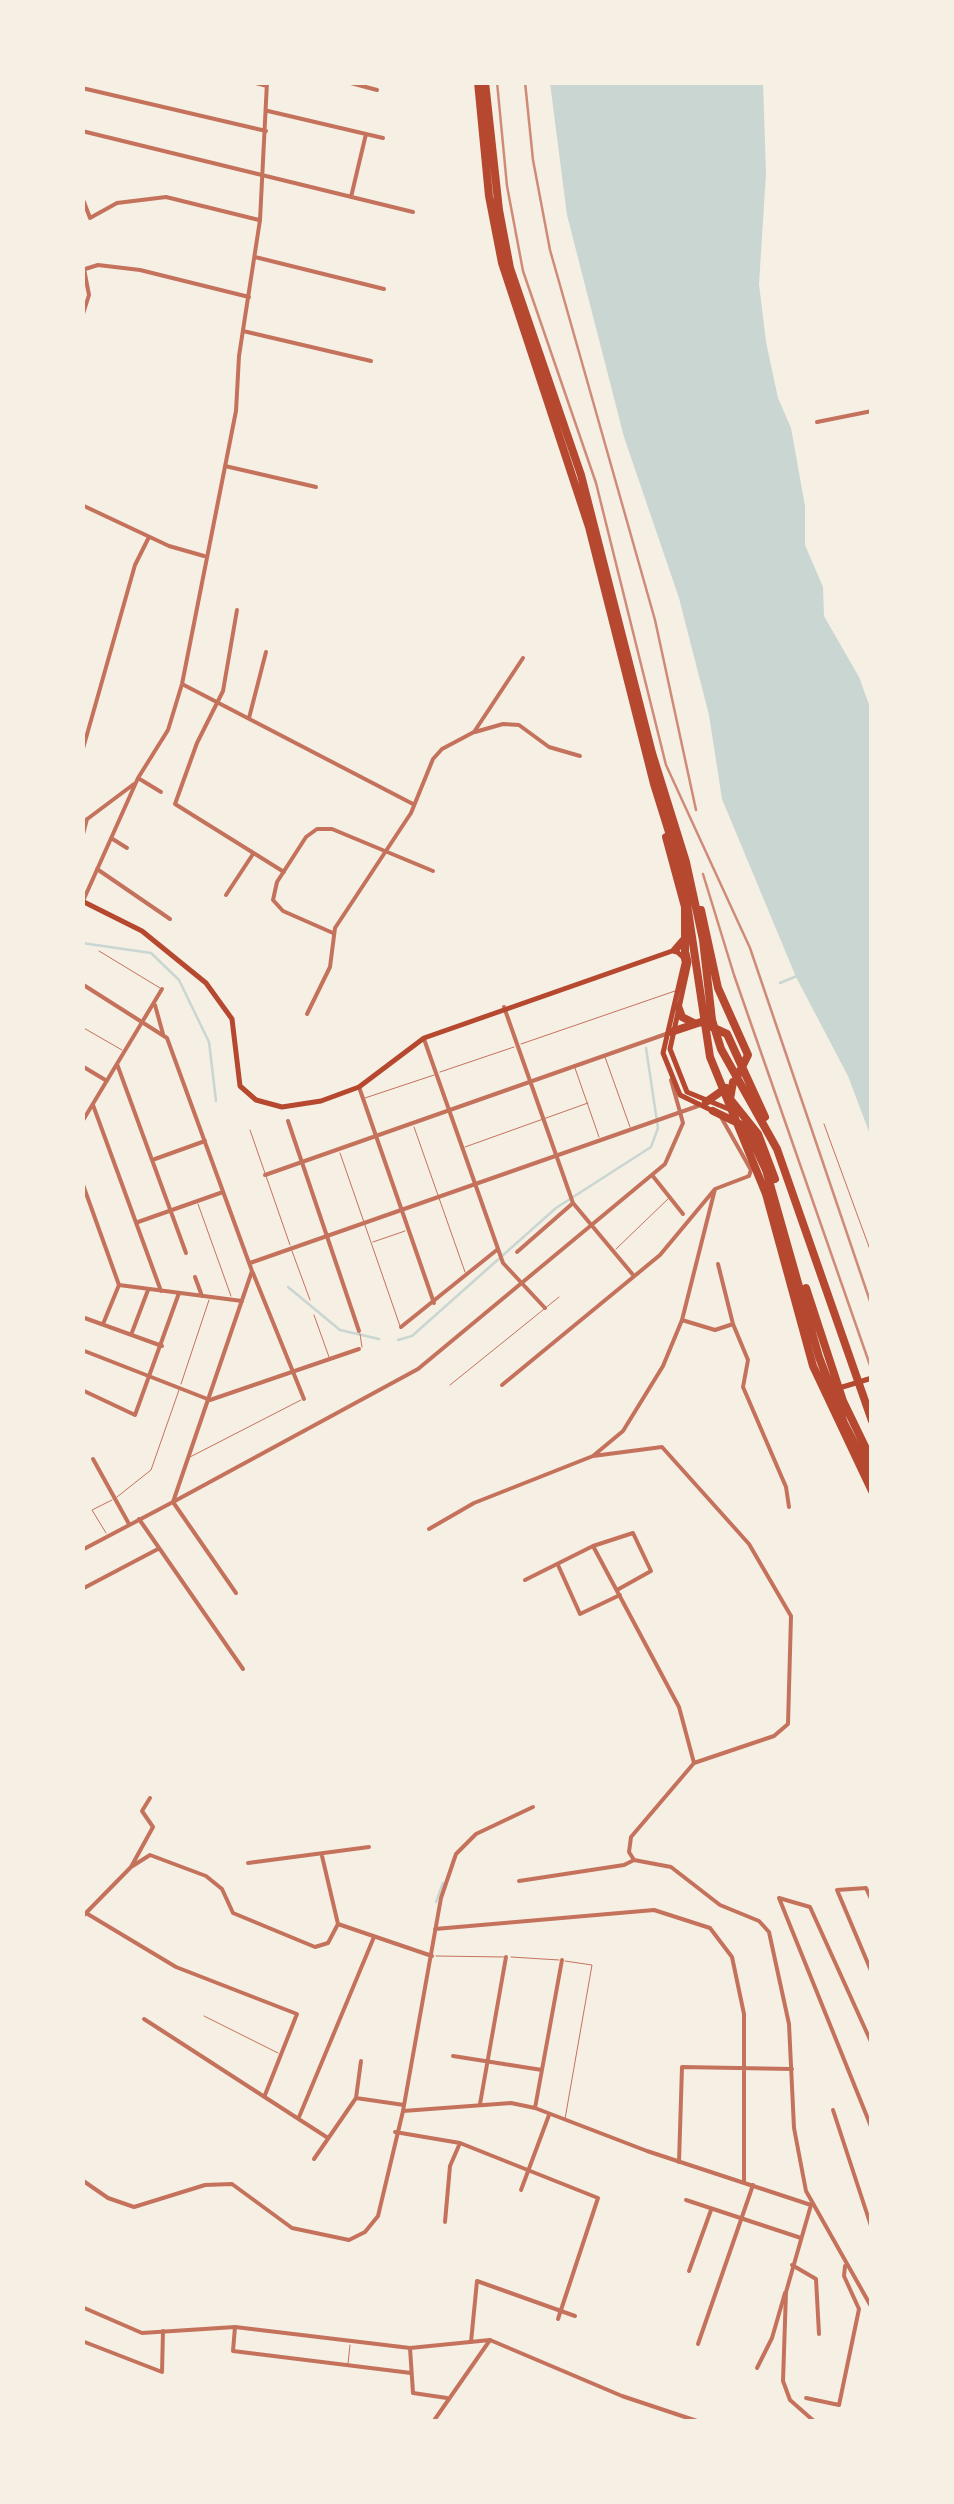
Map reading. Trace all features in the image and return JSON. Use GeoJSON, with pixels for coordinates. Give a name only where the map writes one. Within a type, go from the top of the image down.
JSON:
{"type":"FeatureCollection","features":[{"type":"Feature","properties":{"kind":"highway"},"geometry":{"type":"LineString","coordinates":[[482,82],[490,196],[508,287],[585,515],[688,931],[686,956]]}},
{"type":"Feature","properties":{"kind":"highway"},"geometry":{"type":"LineString","coordinates":[[482,82],[499,210],[514,283],[580,475],[692,887],[706,923],[718,988],[748,1056],[730,1099],[733,1118],[746,1128],[766,1170],[819,1357]]}},
{"type":"Feature","properties":{"kind":"highway"},"geometry":{"type":"LineString","coordinates":[[654,784],[688,894],[707,1018],[777,1149],[872,1421]]}},
{"type":"Feature","properties":{"kind":"highway"},"geometry":{"type":"LineString","coordinates":[[692,887],[707,1018],[704,1029],[716,1074],[766,1194],[813,1366],[872,1491]]}},
{"type":"Feature","properties":{"kind":"highway"},"geometry":{"type":"LineString","coordinates":[[675,950],[688,931]]}},
{"type":"Feature","properties":{"kind":"highway"},"geometry":{"type":"LineString","coordinates":[[678,1006],[682,1017],[721,1028],[739,1054],[740,1078]]}},
{"type":"Feature","properties":{"kind":"highway"},"geometry":{"type":"LineString","coordinates":[[668,1033],[694,1023]]}},
{"type":"Feature","properties":{"kind":"highway"},"geometry":{"type":"LineString","coordinates":[[702,1104],[740,1078]]}},
{"type":"Feature","properties":{"kind":"highway"},"geometry":{"type":"LineString","coordinates":[[713,1111],[758,1134],[838,1388],[872,1477]]}},
{"type":"Feature","properties":{"kind":"highway"},"geometry":{"type":"LineString","coordinates":[[789,1272],[819,1357],[872,1461]]}},
{"type":"Feature","properties":{"kind":"main road"},"geometry":{"type":"LineString","coordinates":[[83,901],[142,932],[213,990],[232,1019],[238,1078],[251,1097],[271,1106],[293,1107],[359,1087],[424,1038],[675,950],[686,956],[678,1006],[668,1033],[670,1049],[679,1080],[687,1092],[713,1111]]}},
{"type":"Feature","properties":{"kind":"main road"},"geometry":{"type":"LineString","coordinates":[[680,990],[663,1053],[671,1080],[680,1095],[733,1118]]}},
{"type":"Feature","properties":{"kind":"main road"},"geometry":{"type":"LineString","coordinates":[[838,1388],[872,1378]]}},
{"type":"Feature","properties":{"kind":"street"},"geometry":{"type":"LineString","coordinates":[[83,901],[136,780],[168,730],[182,684],[236,411],[243,331],[260,220],[267,84],[252,82]]}},
{"type":"Feature","properties":{"kind":"street"},"geometry":{"type":"LineString","coordinates":[[347,82],[376,90]]}},
{"type":"Feature","properties":{"kind":"street"},"geometry":{"type":"LineString","coordinates":[[82,88],[266,131]]}},
{"type":"Feature","properties":{"kind":"street"},"geometry":{"type":"LineString","coordinates":[[268,111],[383,138]]}},
{"type":"Feature","properties":{"kind":"street"},"geometry":{"type":"LineString","coordinates":[[82,131],[413,212]]}},
{"type":"Feature","properties":{"kind":"street"},"geometry":{"type":"LineString","coordinates":[[351,197],[366,134]]}},
{"type":"Feature","properties":{"kind":"street"},"geometry":{"type":"LineString","coordinates":[[84,202],[90,218],[116,203],[166,197],[260,220]]}},
{"type":"Feature","properties":{"kind":"street"},"geometry":{"type":"LineString","coordinates":[[255,257],[384,288]]}},
{"type":"Feature","properties":{"kind":"street"},"geometry":{"type":"LineString","coordinates":[[82,317],[89,296],[84,270],[98,265],[140,270],[248,297]]}},
{"type":"Feature","properties":{"kind":"street"},"geometry":{"type":"LineString","coordinates":[[243,331],[371,361]]}},
{"type":"Feature","properties":{"kind":"street"},"geometry":{"type":"LineString","coordinates":[[818,422],[872,411]]}},
{"type":"Feature","properties":{"kind":"street"},"geometry":{"type":"LineString","coordinates":[[225,466],[316,487]]}},
{"type":"Feature","properties":{"kind":"street"},"geometry":{"type":"LineString","coordinates":[[84,506],[149,538],[206,556]]}},
{"type":"Feature","properties":{"kind":"street"},"geometry":{"type":"LineString","coordinates":[[82,752],[135,565],[149,538]]}},
{"type":"Feature","properties":{"kind":"street"},"geometry":{"type":"LineString","coordinates":[[237,610],[233,652],[219,701],[197,743],[175,804],[284,872]]}},
{"type":"Feature","properties":{"kind":"street"},"geometry":{"type":"LineString","coordinates":[[249,718],[266,652]]}},
{"type":"Feature","properties":{"kind":"street"},"geometry":{"type":"LineString","coordinates":[[474,732],[523,658]]}},
{"type":"Feature","properties":{"kind":"street"},"geometry":{"type":"LineString","coordinates":[[182,684],[414,805]]}},
{"type":"Feature","properties":{"kind":"street"},"geometry":{"type":"LineString","coordinates":[[308,1014],[330,967],[333,933],[414,805],[437,754],[474,732],[503,724],[519,725],[549,747],[580,756]]}},
{"type":"Feature","properties":{"kind":"street"},"geometry":{"type":"LineString","coordinates":[[136,780],[160,792]]}},
{"type":"Feature","properties":{"kind":"street"},"geometry":{"type":"LineString","coordinates":[[82,838],[85,821],[136,780]]}},
{"type":"Feature","properties":{"kind":"street"},"geometry":{"type":"LineString","coordinates":[[333,933],[275,905],[273,890],[306,837],[322,828],[433,871]]}},
{"type":"Feature","properties":{"kind":"street"},"geometry":{"type":"LineString","coordinates":[[111,838],[127,848]]}},
{"type":"Feature","properties":{"kind":"street"},"geometry":{"type":"LineString","coordinates":[[226,895],[253,854]]}},
{"type":"Feature","properties":{"kind":"street"},"geometry":{"type":"LineString","coordinates":[[97,870],[170,919]]}},
{"type":"Feature","properties":{"kind":"street"},"geometry":{"type":"LineString","coordinates":[[82,984],[164,1034]]}},
{"type":"Feature","properties":{"kind":"street"},"geometry":{"type":"LineString","coordinates":[[82,1122],[85,1111],[93,1105],[162,990]]}},
{"type":"Feature","properties":{"kind":"street"},"geometry":{"type":"LineString","coordinates":[[154,1002],[290,1375],[304,1398]]}},
{"type":"Feature","properties":{"kind":"street"},"geometry":{"type":"LineString","coordinates":[[504,1007],[573,1202],[634,1276]]}},
{"type":"Feature","properties":{"kind":"street"},"geometry":{"type":"LineString","coordinates":[[265,1175],[668,1033]]}},
{"type":"Feature","properties":{"kind":"street"},"geometry":{"type":"LineString","coordinates":[[424,1038],[501,1259],[545,1308]]}},
{"type":"Feature","properties":{"kind":"street"},"geometry":{"type":"LineString","coordinates":[[117,1064],[155,1159],[186,1253]]}},
{"type":"Feature","properties":{"kind":"street"},"geometry":{"type":"LineString","coordinates":[[82,1066],[107,1081]]}},
{"type":"Feature","properties":{"kind":"street"},"geometry":{"type":"LineString","coordinates":[[82,1550],[402,1379],[592,1226],[671,1156],[683,1123],[671,1080]]}},
{"type":"Feature","properties":{"kind":"street"},"geometry":{"type":"LineString","coordinates":[[359,1087],[434,1303]]}},
{"type":"Feature","properties":{"kind":"street"},"geometry":{"type":"LineString","coordinates":[[249,1263],[702,1104]]}},
{"type":"Feature","properties":{"kind":"street"},"geometry":{"type":"LineString","coordinates":[[93,1105],[162,1291]]}},
{"type":"Feature","properties":{"kind":"street"},"geometry":{"type":"LineString","coordinates":[[502,1385],[660,1255],[715,1189],[749,1176],[752,1170],[733,1118]]}},
{"type":"Feature","properties":{"kind":"street"},"geometry":{"type":"LineString","coordinates":[[288,1120],[359,1331]]}},
{"type":"Feature","properties":{"kind":"street"},"geometry":{"type":"LineString","coordinates":[[155,1159],[205,1142]]}},
{"type":"Feature","properties":{"kind":"street"},"geometry":{"type":"LineString","coordinates":[[652,1175],[683,1214]]}},
{"type":"Feature","properties":{"kind":"street"},"geometry":{"type":"LineString","coordinates":[[82,1182],[118,1285],[104,1324]]}},
{"type":"Feature","properties":{"kind":"street"},"geometry":{"type":"LineString","coordinates":[[429,1529],[474,1503],[609,1446],[663,1366],[682,1320],[715,1189]]}},
{"type":"Feature","properties":{"kind":"street"},"geometry":{"type":"LineString","coordinates":[[136,1223],[223,1192]]}},
{"type":"Feature","properties":{"kind":"street"},"geometry":{"type":"LineString","coordinates":[[517,1252],[573,1202]]}},
{"type":"Feature","properties":{"kind":"street"},"geometry":{"type":"LineString","coordinates":[[400,1327],[498,1251]]}},
{"type":"Feature","properties":{"kind":"street"},"geometry":{"type":"LineString","coordinates":[[718,1264],[733,1324],[748,1360],[742,1381],[762,1437],[786,1486],[789,1507]]}},
{"type":"Feature","properties":{"kind":"street"},"geometry":{"type":"LineString","coordinates":[[172,1502],[252,1271]]}},
{"type":"Feature","properties":{"kind":"street"},"geometry":{"type":"LineString","coordinates":[[195,1277],[202,1296]]}},
{"type":"Feature","properties":{"kind":"street"},"geometry":{"type":"LineString","coordinates":[[118,1285],[242,1302]]}},
{"type":"Feature","properties":{"kind":"street"},"geometry":{"type":"LineString","coordinates":[[131,1335],[148,1290]]}},
{"type":"Feature","properties":{"kind":"street"},"geometry":{"type":"LineString","coordinates":[[82,1390],[135,1415],[179,1293]]}},
{"type":"Feature","properties":{"kind":"street"},"geometry":{"type":"LineString","coordinates":[[82,1317],[162,1346]]}},
{"type":"Feature","properties":{"kind":"street"},"geometry":{"type":"LineString","coordinates":[[682,1320],[716,1330],[733,1324]]}},
{"type":"Feature","properties":{"kind":"street"},"geometry":{"type":"LineString","coordinates":[[82,1350],[210,1400],[359,1350]]}},
{"type":"Feature","properties":{"kind":"street"},"geometry":{"type":"LineString","coordinates":[[593,1456],[662,1447],[749,1544],[790,1616],[788,1724],[774,1736],[694,1763],[630,1837],[629,1852],[634,1860]]}},
{"type":"Feature","properties":{"kind":"street"},"geometry":{"type":"LineString","coordinates":[[93,1459],[129,1524]]}},
{"type":"Feature","properties":{"kind":"street"},"geometry":{"type":"LineString","coordinates":[[172,1502],[236,1593]]}},
{"type":"Feature","properties":{"kind":"street"},"geometry":{"type":"LineString","coordinates":[[139,1519],[244,1669]]}},
{"type":"Feature","properties":{"kind":"street"},"geometry":{"type":"LineString","coordinates":[[525,1580],[593,1546],[632,1533],[652,1568],[580,1614],[558,1564]]}},
{"type":"Feature","properties":{"kind":"street"},"geometry":{"type":"LineString","coordinates":[[593,1546],[679,1708],[694,1763]]}},
{"type":"Feature","properties":{"kind":"street"},"geometry":{"type":"LineString","coordinates":[[82,1589],[160,1549]]}},
{"type":"Feature","properties":{"kind":"street"},"geometry":{"type":"LineString","coordinates":[[131,1867],[153,1826],[142,1811],[150,1798]]}},
{"type":"Feature","properties":{"kind":"street"},"geometry":{"type":"LineString","coordinates":[[82,2180],[118,2203],[134,2206],[205,2184],[232,2184],[292,2228],[349,2240],[365,2232],[378,2216],[404,2108],[441,1898],[460,1848],[476,1834],[533,1807]]}},
{"type":"Feature","properties":{"kind":"street"},"geometry":{"type":"LineString","coordinates":[[248,1863],[369,1847]]}},
{"type":"Feature","properties":{"kind":"street"},"geometry":{"type":"LineString","coordinates":[[265,2095],[297,2014],[176,1967],[84,1915],[131,1867],[150,1855],[206,1876],[222,1889],[228,1907],[240,1918],[316,1947],[328,1944],[338,1924],[322,1854]]}},
{"type":"Feature","properties":{"kind":"street"},"geometry":{"type":"LineString","coordinates":[[519,1881],[608,1868],[634,1860],[671,1867],[720,1905],[765,1926],[790,2024],[794,2128],[811,2206],[872,2308]]}},
{"type":"Feature","properties":{"kind":"street"},"geometry":{"type":"LineString","coordinates":[[872,1901],[866,1888],[836,1890],[872,1973]]}},
{"type":"Feature","properties":{"kind":"street"},"geometry":{"type":"LineString","coordinates":[[872,2044],[810,1907],[779,1898],[872,2129]]}},
{"type":"Feature","properties":{"kind":"street"},"geometry":{"type":"LineString","coordinates":[[436,1930],[654,1910],[700,1923],[718,1936],[732,1957],[744,2014],[744,2182]]}},
{"type":"Feature","properties":{"kind":"street"},"geometry":{"type":"LineString","coordinates":[[338,1924],[432,1956]]}},
{"type":"Feature","properties":{"kind":"street"},"geometry":{"type":"LineString","coordinates":[[299,2118],[374,1937]]}},
{"type":"Feature","properties":{"kind":"street"},"geometry":{"type":"LineString","coordinates":[[480,2104],[506,1956]]}},
{"type":"Feature","properties":{"kind":"street"},"geometry":{"type":"LineString","coordinates":[[535,2108],[562,1960]]}},
{"type":"Feature","properties":{"kind":"street"},"geometry":{"type":"LineString","coordinates":[[144,2018],[328,2138]]}},
{"type":"Feature","properties":{"kind":"street"},"geometry":{"type":"LineString","coordinates":[[453,2056],[542,2070]]}},
{"type":"Feature","properties":{"kind":"street"},"geometry":{"type":"LineString","coordinates":[[314,2159],[356,2098],[360,2061]]}},
{"type":"Feature","properties":{"kind":"street"},"geometry":{"type":"LineString","coordinates":[[679,2162],[682,2068],[792,2069]]}},
{"type":"Feature","properties":{"kind":"street"},"geometry":{"type":"LineString","coordinates":[[356,2098],[404,2108],[480,2104],[535,2108],[811,2206]]}},
{"type":"Feature","properties":{"kind":"street"},"geometry":{"type":"LineString","coordinates":[[833,2110],[872,2229]]}},
{"type":"Feature","properties":{"kind":"street"},"geometry":{"type":"LineString","coordinates":[[522,2190],[550,2113]]}},
{"type":"Feature","properties":{"kind":"street"},"geometry":{"type":"LineString","coordinates":[[396,2132],[460,2143],[598,2198],[558,2319]]}},
{"type":"Feature","properties":{"kind":"street"},"geometry":{"type":"LineString","coordinates":[[445,2222],[450,2166],[460,2143]]}},
{"type":"Feature","properties":{"kind":"street"},"geometry":{"type":"LineString","coordinates":[[698,2344],[753,2185]]}},
{"type":"Feature","properties":{"kind":"street"},"geometry":{"type":"LineString","coordinates":[[686,2200],[801,2238]]}},
{"type":"Feature","properties":{"kind":"street"},"geometry":{"type":"LineString","coordinates":[[756,2368],[772,2338],[811,2206]]}},
{"type":"Feature","properties":{"kind":"street"},"geometry":{"type":"LineString","coordinates":[[689,2271],[712,2208]]}},
{"type":"Feature","properties":{"kind":"street"},"geometry":{"type":"LineString","coordinates":[[792,2265],[816,2279],[819,2334]]}},
{"type":"Feature","properties":{"kind":"street"},"geometry":{"type":"LineString","coordinates":[[806,2398],[839,2405],[859,2309],[844,2276],[845,2266]]}},
{"type":"Feature","properties":{"kind":"street"},"geometry":{"type":"LineString","coordinates":[[471,2342],[477,2281],[575,2316]]}},
{"type":"Feature","properties":{"kind":"street"},"geometry":{"type":"LineString","coordinates":[[786,2292],[785,2392],[815,2422]]}},
{"type":"Feature","properties":{"kind":"street"},"geometry":{"type":"LineString","coordinates":[[83,2309],[137,2332],[235,2327],[410,2348],[490,2340],[622,2396],[700,2422]]}},
{"type":"Feature","properties":{"kind":"street"},"geometry":{"type":"LineString","coordinates":[[235,2327],[233,2351],[410,2373]]}},
{"type":"Feature","properties":{"kind":"street"},"geometry":{"type":"LineString","coordinates":[[82,2340],[160,2371],[165,2368],[164,2331]]}},
{"type":"Feature","properties":{"kind":"street"},"geometry":{"type":"LineString","coordinates":[[433,2422],[490,2340]]}},
{"type":"Feature","properties":{"kind":"street"},"geometry":{"type":"LineString","coordinates":[[410,2348],[413,2393],[447,2398]]}},
{"type":"Feature","properties":{"kind":"lane"},"geometry":{"type":"LineString","coordinates":[[99,950],[162,990]]}},
{"type":"Feature","properties":{"kind":"lane"},"geometry":{"type":"LineString","coordinates":[[363,1099],[680,990]]}},
{"type":"Feature","properties":{"kind":"lane"},"geometry":{"type":"LineString","coordinates":[[82,1026],[125,1052]]}},
{"type":"Feature","properties":{"kind":"lane"},"geometry":{"type":"LineString","coordinates":[[605,1057],[631,1130]]}},
{"type":"Feature","properties":{"kind":"lane"},"geometry":{"type":"LineString","coordinates":[[575,1068],[600,1140]]}},
{"type":"Feature","properties":{"kind":"lane"},"geometry":{"type":"LineString","coordinates":[[462,1148],[588,1104]]}},
{"type":"Feature","properties":{"kind":"lane"},"geometry":{"type":"LineString","coordinates":[[412,1124],[466,1275]]}},
{"type":"Feature","properties":{"kind":"lane"},"geometry":{"type":"LineString","coordinates":[[824,1124],[872,1255]]}},
{"type":"Feature","properties":{"kind":"lane"},"geometry":{"type":"LineString","coordinates":[[250,1130],[310,1300]]}},
{"type":"Feature","properties":{"kind":"lane"},"geometry":{"type":"LineString","coordinates":[[338,1150],[400,1327]]}},
{"type":"Feature","properties":{"kind":"lane"},"geometry":{"type":"LineString","coordinates":[[614,1252],[670,1197]]}},
{"type":"Feature","properties":{"kind":"lane"},"geometry":{"type":"LineString","coordinates":[[197,1201],[232,1300]]}},
{"type":"Feature","properties":{"kind":"lane"},"geometry":{"type":"LineString","coordinates":[[372,1243],[408,1230]]}},
{"type":"Feature","properties":{"kind":"lane"},"geometry":{"type":"LineString","coordinates":[[108,1536],[92,1510],[115,1499],[151,1470],[210,1296]]}},
{"type":"Feature","properties":{"kind":"lane"},"geometry":{"type":"LineString","coordinates":[[450,1385],[558,1297]]}},
{"type":"Feature","properties":{"kind":"lane"},"geometry":{"type":"LineString","coordinates":[[314,1315],[330,1360]]}},
{"type":"Feature","properties":{"kind":"lane"},"geometry":{"type":"LineString","coordinates":[[359,1331],[359,1350]]}},
{"type":"Feature","properties":{"kind":"lane"},"geometry":{"type":"LineString","coordinates":[[190,1457],[304,1398]]}},
{"type":"Feature","properties":{"kind":"lane"},"geometry":{"type":"LineString","coordinates":[[432,1956],[506,1956],[592,1965],[565,2119]]}},
{"type":"Feature","properties":{"kind":"lane"},"geometry":{"type":"LineString","coordinates":[[204,2016],[280,2054]]}},
{"type":"Feature","properties":{"kind":"lane"},"geometry":{"type":"LineString","coordinates":[[348,2367],[350,2341]]}},
{"type":"Feature","properties":{"kind":"shaded area"},"geometry":{"type":"Polygon","coordinates":[[[550,83],[763,83],[766,173],[759,284],[766,342],[778,398],[791,428],[805,506],[805,545],[823,587],[824,616],[859,677],[871,710],[871,1137],[848,1076],[796,977],[722,799],[709,715],[679,598],[624,437],[567,215],[550,83]]]}},
{"type":"Feature","properties":{"kind":"waterway"},"geometry":{"type":"LineString","coordinates":[[82,943],[151,953],[179,980],[209,1042],[216,1101]]}},
{"type":"Feature","properties":{"kind":"waterway"},"geometry":{"type":"LineString","coordinates":[[780,983],[797,976]]}},
{"type":"Feature","properties":{"kind":"waterway"},"geometry":{"type":"LineString","coordinates":[[398,1340],[412,1336],[556,1208],[651,1147],[658,1128],[646,1048]]}},
{"type":"Feature","properties":{"kind":"waterway"},"geometry":{"type":"LineString","coordinates":[[288,1287],[340,1330],[379,1339]]}},
{"type":"Feature","properties":{"kind":"waterway"},"geometry":{"type":"LineString","coordinates":[[436,1902],[443,1883]]}},
{"type":"Feature","properties":{"kind":"railway"},"geometry":{"type":"LineString","coordinates":[[497,82],[507,186],[523,271],[596,483],[666,765],[750,948],[872,1307]]}},
{"type":"Feature","properties":{"kind":"railway"},"geometry":{"type":"LineString","coordinates":[[525,82],[533,160],[550,250],[655,620],[696,810]]}},
{"type":"Feature","properties":{"kind":"railway"},"geometry":{"type":"LineString","coordinates":[[703,874],[734,975],[872,1371]]}}]}
